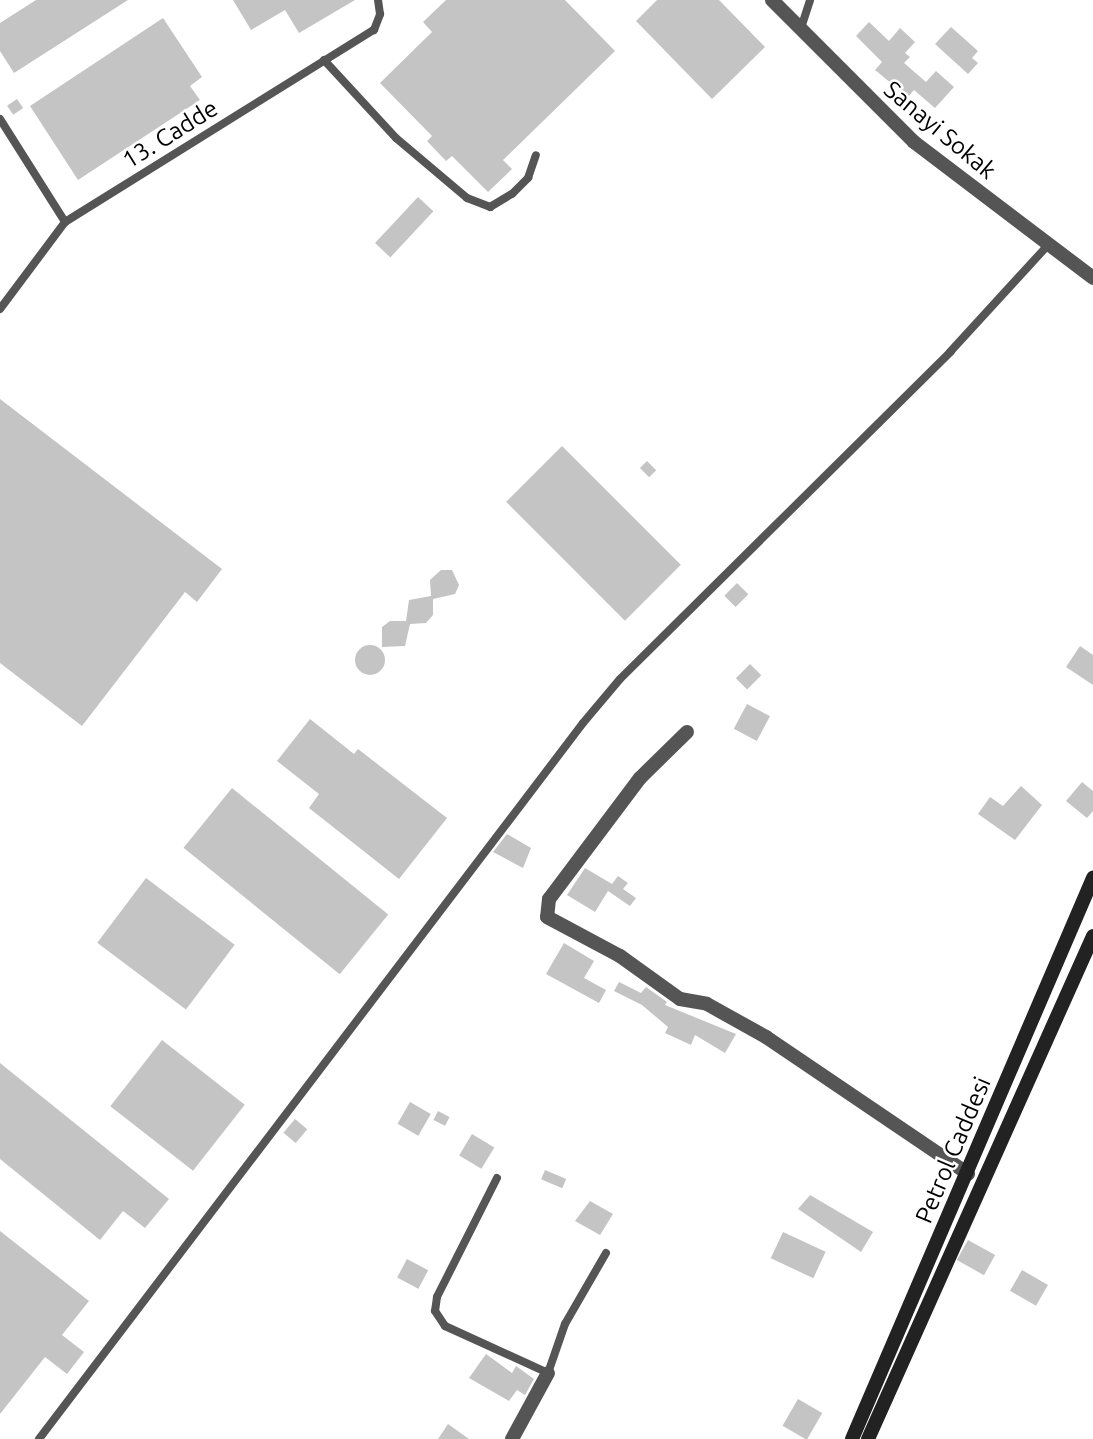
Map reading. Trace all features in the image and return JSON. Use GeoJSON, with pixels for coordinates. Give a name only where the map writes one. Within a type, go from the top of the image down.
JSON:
{"type":"FeatureCollection","features":[{"type":"Feature","properties":{"kind":"main road","name":"Petrol Caddesi"},"geometry":{"type":"LineString","coordinates":[[852,1439],[1093,878]]}},
{"type":"Feature","properties":{"kind":"main road","name":"Petrol Caddesi"},"geometry":{"type":"LineString","coordinates":[[867,1439],[1093,936]]}},
{"type":"Feature","properties":{"kind":"street","name":"Sanayi Sokak"},"geometry":{"type":"LineString","coordinates":[[772,0],[914,142],[1047,246],[1093,278]]}},
{"type":"Feature","properties":{"kind":"street"},"geometry":{"type":"LineString","coordinates":[[687,732],[632,789],[549,899],[547,917],[620,957],[680,999],[707,1004],[745,1024],[968,1174]]}},
{"type":"Feature","properties":{"kind":"street"},"geometry":{"type":"LineString","coordinates":[[512,1439],[548,1373]]}},
{"type":"Feature","properties":{"kind":"lane","name":"13. Cadde"},"geometry":{"type":"LineString","coordinates":[[0,309],[65,222],[374,30],[380,14],[378,0]]}},
{"type":"Feature","properties":{"kind":"lane"},"geometry":{"type":"LineString","coordinates":[[801,28],[810,0]]}},
{"type":"Feature","properties":{"kind":"lane"},"geometry":{"type":"LineString","coordinates":[[324,60],[396,138],[467,198],[490,207],[512,194],[528,178],[536,155]]}},
{"type":"Feature","properties":{"kind":"lane"},"geometry":{"type":"LineString","coordinates":[[0,119],[65,222]]}},
{"type":"Feature","properties":{"kind":"lane"},"geometry":{"type":"LineString","coordinates":[[39,1439],[583,723],[620,679],[950,352],[1047,246]]}},
{"type":"Feature","properties":{"kind":"lane"},"geometry":{"type":"LineString","coordinates":[[497,1178],[437,1297],[435,1311],[440,1322],[459,1334],[513,1353],[548,1373],[565,1324],[606,1253]]}},
{"type":"Feature","properties":{"kind":"building"},"geometry":{"type":"Polygon","coordinates":[[[36,0],[128,0],[14,73],[0,51],[0,23],[36,0]]]}},
{"type":"Feature","properties":{"kind":"building"},"geometry":{"type":"Polygon","coordinates":[[[233,0],[355,0],[299,33],[285,10],[251,30],[233,0]]]}},
{"type":"Feature","properties":{"kind":"building"},"geometry":{"type":"Polygon","coordinates":[[[446,0],[565,0],[615,51],[503,160],[512,169],[488,192],[452,156],[446,161],[427,141],[432,136],[380,83],[432,32],[423,22],[446,0]]]}},
{"type":"Feature","properties":{"kind":"building"},"geometry":{"type":"Polygon","coordinates":[[[657,0],[719,0],[765,47],[712,99],[636,21],[657,0]]]}},
{"type":"Feature","properties":{"kind":"building"},"geometry":{"type":"Polygon","coordinates":[[[163,18],[202,77],[190,86],[200,100],[78,180],[30,106],[163,18]]]}},
{"type":"Feature","properties":{"kind":"building"},"geometry":{"type":"Polygon","coordinates":[[[869,22],[889,41],[900,28],[915,42],[905,53],[910,57],[904,63],[926,82],[936,71],[954,87],[935,108],[914,90],[908,97],[875,70],[882,62],[856,36],[869,22]]]}},
{"type":"Feature","properties":{"kind":"building"},"geometry":{"type":"Polygon","coordinates":[[[951,27],[978,51],[972,58],[978,63],[968,74],[935,44],[951,27]]]}},
{"type":"Feature","properties":{"kind":"building"},"geometry":{"type":"Polygon","coordinates":[[[17,99],[23,108],[13,115],[7,106],[17,99]]]}},
{"type":"Feature","properties":{"kind":"building"},"geometry":{"type":"Polygon","coordinates":[[[418,197],[433,211],[390,257],[375,243],[418,197]]]}},
{"type":"Feature","properties":{"kind":"building"},"geometry":{"type":"Polygon","coordinates":[[[0,399],[222,569],[197,602],[185,592],[82,726],[0,663],[0,399]]]}},
{"type":"Feature","properties":{"kind":"building"},"geometry":{"type":"Polygon","coordinates":[[[562,446],[681,565],[625,621],[506,502],[562,446]]]}},
{"type":"Feature","properties":{"kind":"building"},"geometry":{"type":"Polygon","coordinates":[[[647,461],[656,470],[649,477],[640,468],[647,461]]]}},
{"type":"Feature","properties":{"kind":"building"},"geometry":{"type":"Polygon","coordinates":[[[441,570],[452,570],[459,585],[455,594],[433,599],[433,615],[426,623],[410,624],[405,646],[382,647],[382,627],[390,621],[406,621],[409,600],[431,596],[430,580],[441,570]]]}},
{"type":"Feature","properties":{"kind":"building"},"geometry":{"type":"Polygon","coordinates":[[[737,583],[748,594],[736,607],[724,596],[737,583]]]}},
{"type":"Feature","properties":{"kind":"building"},"geometry":{"type":"Polygon","coordinates":[[[370,645],[376,646],[384,654],[384,666],[376,674],[370,675],[364,674],[356,666],[355,660],[356,654],[364,646],[370,645]]]}},
{"type":"Feature","properties":{"kind":"building"},"geometry":{"type":"Polygon","coordinates":[[[1080,646],[1093,655],[1093,685],[1066,667],[1080,646]]]}},
{"type":"Feature","properties":{"kind":"building"},"geometry":{"type":"Polygon","coordinates":[[[750,664],[761,675],[747,689],[736,678],[750,664]]]}},
{"type":"Feature","properties":{"kind":"building"},"geometry":{"type":"Polygon","coordinates":[[[747,704],[770,716],[757,741],[734,729],[747,704]]]}},
{"type":"Feature","properties":{"kind":"building"},"geometry":{"type":"Polygon","coordinates":[[[310,719],[354,754],[358,749],[447,818],[399,879],[309,808],[319,794],[277,761],[310,719]]]}},
{"type":"Feature","properties":{"kind":"building"},"geometry":{"type":"Polygon","coordinates":[[[1082,782],[1093,791],[1093,811],[1087,818],[1066,801],[1082,782]]]}},
{"type":"Feature","properties":{"kind":"building"},"geometry":{"type":"Polygon","coordinates":[[[1021,786],[1042,805],[1015,840],[978,814],[990,797],[1003,806],[1021,786]]]}},
{"type":"Feature","properties":{"kind":"building"},"geometry":{"type":"Polygon","coordinates":[[[232,788],[388,914],[340,974],[184,848],[232,788]]]}},
{"type":"Feature","properties":{"kind":"building"},"geometry":{"type":"Polygon","coordinates":[[[507,834],[531,848],[523,868],[493,852],[507,834]]]}},
{"type":"Feature","properties":{"kind":"building"},"geometry":{"type":"Polygon","coordinates":[[[585,868],[612,884],[618,876],[628,883],[623,889],[636,898],[630,906],[608,891],[595,912],[567,895],[585,868]]]}},
{"type":"Feature","properties":{"kind":"building"},"geometry":{"type":"Polygon","coordinates":[[[146,878],[235,945],[186,1009],[97,943],[146,878]]]}},
{"type":"Feature","properties":{"kind":"building"},"geometry":{"type":"Polygon","coordinates":[[[564,943],[594,961],[584,978],[606,990],[599,1003],[546,974],[564,943]]]}},
{"type":"Feature","properties":{"kind":"building"},"geometry":{"type":"Polygon","coordinates":[[[619,982],[641,993],[646,987],[667,1002],[665,1005],[736,1034],[725,1053],[695,1035],[691,1045],[665,1033],[668,1027],[642,1005],[614,991],[619,982]]]}},
{"type":"Feature","properties":{"kind":"building"},"geometry":{"type":"Polygon","coordinates":[[[162,1040],[245,1105],[193,1171],[110,1106],[162,1040]]]}},
{"type":"Feature","properties":{"kind":"building"},"geometry":{"type":"Polygon","coordinates":[[[0,1063],[169,1199],[145,1228],[123,1211],[100,1240],[0,1159],[0,1063]]]}},
{"type":"Feature","properties":{"kind":"building"},"geometry":{"type":"Polygon","coordinates":[[[410,1102],[431,1114],[418,1136],[397,1124],[410,1102]]]}},
{"type":"Feature","properties":{"kind":"building"},"geometry":{"type":"Polygon","coordinates":[[[438,1111],[450,1117],[445,1126],[433,1120],[438,1111]]]}},
{"type":"Feature","properties":{"kind":"building"},"geometry":{"type":"Polygon","coordinates":[[[295,1119],[307,1129],[296,1143],[283,1133],[295,1119]]]}},
{"type":"Feature","properties":{"kind":"building"},"geometry":{"type":"Polygon","coordinates":[[[472,1134],[494,1147],[481,1169],[459,1155],[472,1134]]]}},
{"type":"Feature","properties":{"kind":"building"},"geometry":{"type":"Polygon","coordinates":[[[545,1170],[566,1179],[562,1188],[541,1179],[545,1170]]]}},
{"type":"Feature","properties":{"kind":"building"},"geometry":{"type":"Polygon","coordinates":[[[810,1195],[873,1232],[861,1252],[798,1209],[810,1195]]]}},
{"type":"Feature","properties":{"kind":"building"},"geometry":{"type":"Polygon","coordinates":[[[590,1201],[613,1214],[600,1235],[575,1221],[590,1201]]]}},
{"type":"Feature","properties":{"kind":"building"},"geometry":{"type":"Polygon","coordinates":[[[0,1231],[89,1301],[62,1335],[84,1352],[67,1374],[45,1357],[0,1414],[0,1231]]]}},
{"type":"Feature","properties":{"kind":"building"},"geometry":{"type":"Polygon","coordinates":[[[783,1232],[826,1252],[813,1278],[771,1258],[783,1232]]]}},
{"type":"Feature","properties":{"kind":"building"},"geometry":{"type":"Polygon","coordinates":[[[968,1240],[995,1255],[984,1275],[957,1260],[968,1240]]]}},
{"type":"Feature","properties":{"kind":"building"},"geometry":{"type":"Polygon","coordinates":[[[407,1259],[428,1270],[418,1289],[397,1278],[407,1259]]]}},
{"type":"Feature","properties":{"kind":"building"},"geometry":{"type":"Polygon","coordinates":[[[1022,1270],[1048,1285],[1036,1306],[1010,1291],[1022,1270]]]}},
{"type":"Feature","properties":{"kind":"building"},"geometry":{"type":"Polygon","coordinates":[[[486,1354],[512,1373],[516,1366],[534,1379],[525,1395],[517,1390],[509,1401],[469,1378],[486,1354]]]}},
{"type":"Feature","properties":{"kind":"building"},"geometry":{"type":"Polygon","coordinates":[[[798,1399],[822,1413],[807,1439],[782,1426],[798,1399]]]}},
{"type":"Feature","properties":{"kind":"building"},"geometry":{"type":"Polygon","coordinates":[[[448,1424],[469,1439],[438,1439],[448,1424]]]}}]}
